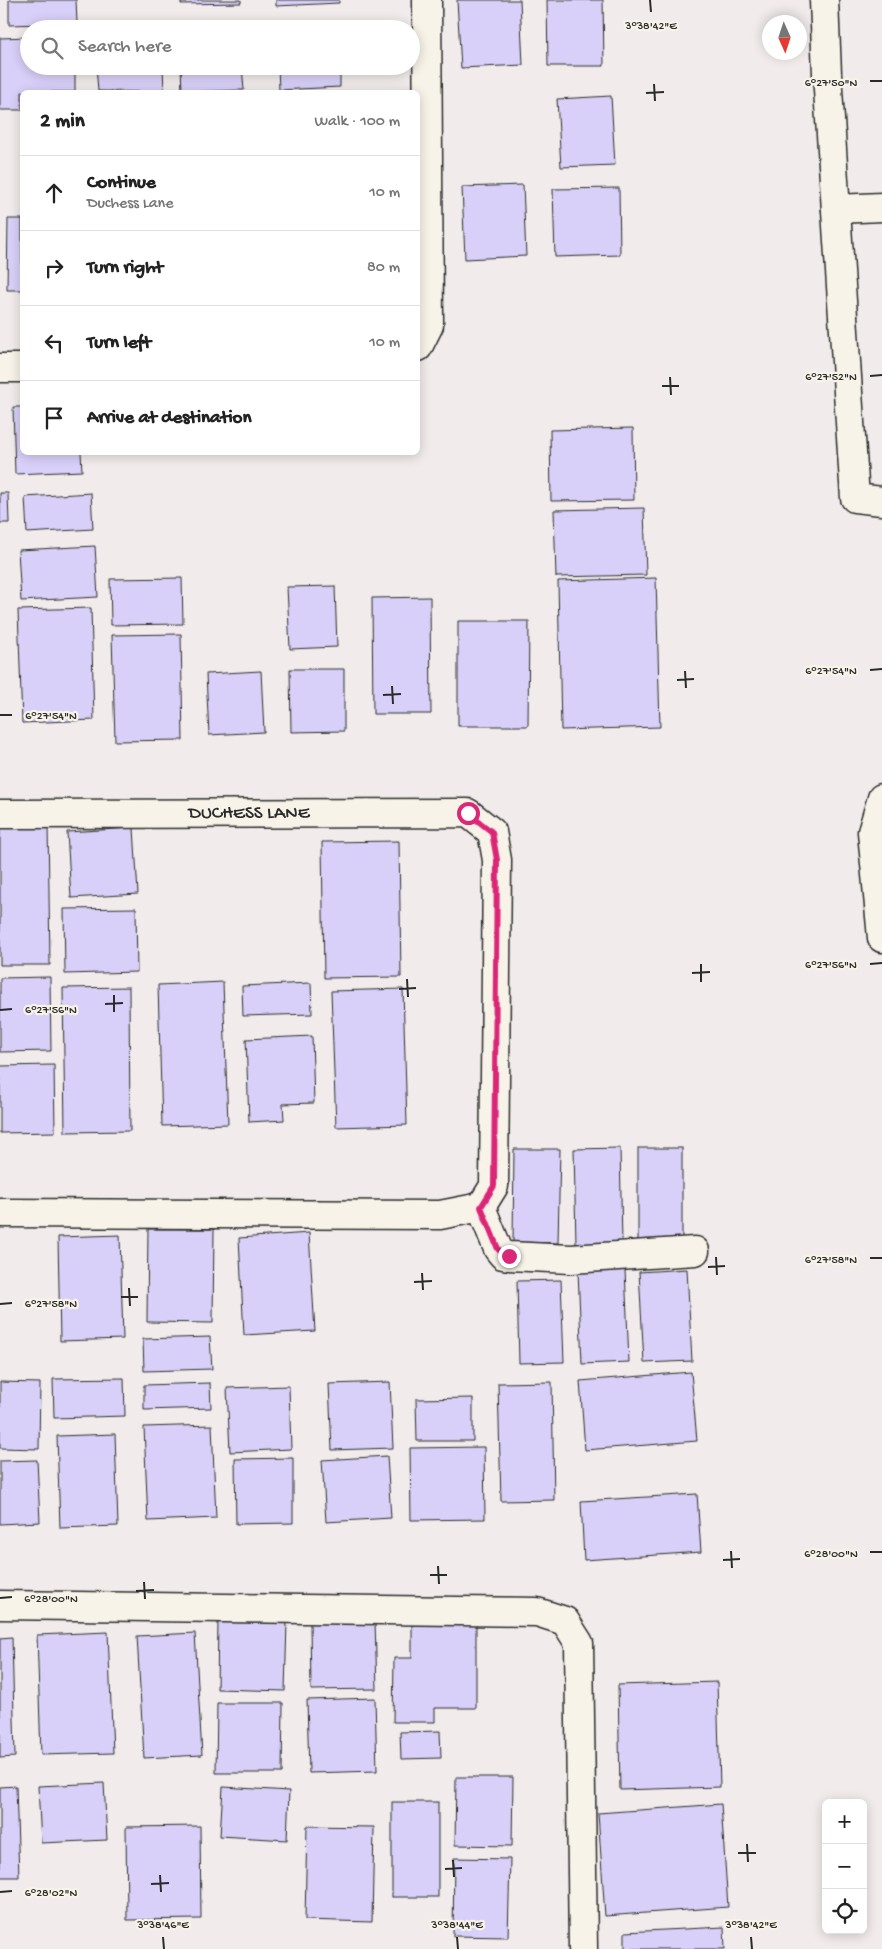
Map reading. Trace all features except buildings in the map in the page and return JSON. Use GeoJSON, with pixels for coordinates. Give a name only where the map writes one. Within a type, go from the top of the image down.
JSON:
{"type":"FeatureCollection","features":[{"type":"Feature","properties":{"kind":"street"},"geometry":{"type":"LineString","coordinates":[[420,343],[429,325],[427,0]]}},
{"type":"Feature","properties":{"kind":"street"},"geometry":{"type":"LineString","coordinates":[[824,0],[855,498],[882,501]]}},
{"type":"Feature","properties":{"kind":"street"},"geometry":{"type":"LineString","coordinates":[[836,209],[882,207]]}},
{"type":"Feature","properties":{"kind":"street"},"geometry":{"type":"LineString","coordinates":[[0,368],[20,368]]}},
{"type":"Feature","properties":{"kind":"street"},"geometry":{"type":"LineString","coordinates":[[882,798],[872,832],[882,938]]}},
{"type":"Feature","properties":{"kind":"street","name":"DUCHESS LANE"},"geometry":{"type":"LineString","coordinates":[[0,814],[468,813],[492,832],[497,860],[494,1186],[481,1207]]}},
{"type":"Feature","properties":{"kind":"street"},"geometry":{"type":"LineString","coordinates":[[0,1213],[440,1216],[481,1207],[498,1249],[503,1254],[509,1256],[571,1259],[695,1251]]}},
{"type":"Feature","properties":{"kind":"street"},"geometry":{"type":"LineString","coordinates":[[0,1605],[537,1612],[566,1621],[579,1643],[583,1949]]}},
{"type":"Feature","properties":{"kind":"route"},"geometry":{"type":"LineString","coordinates":[[468,813],[492,832],[497,860],[494,1186],[481,1207],[498,1249],[503,1254],[509,1256]]}}]}
